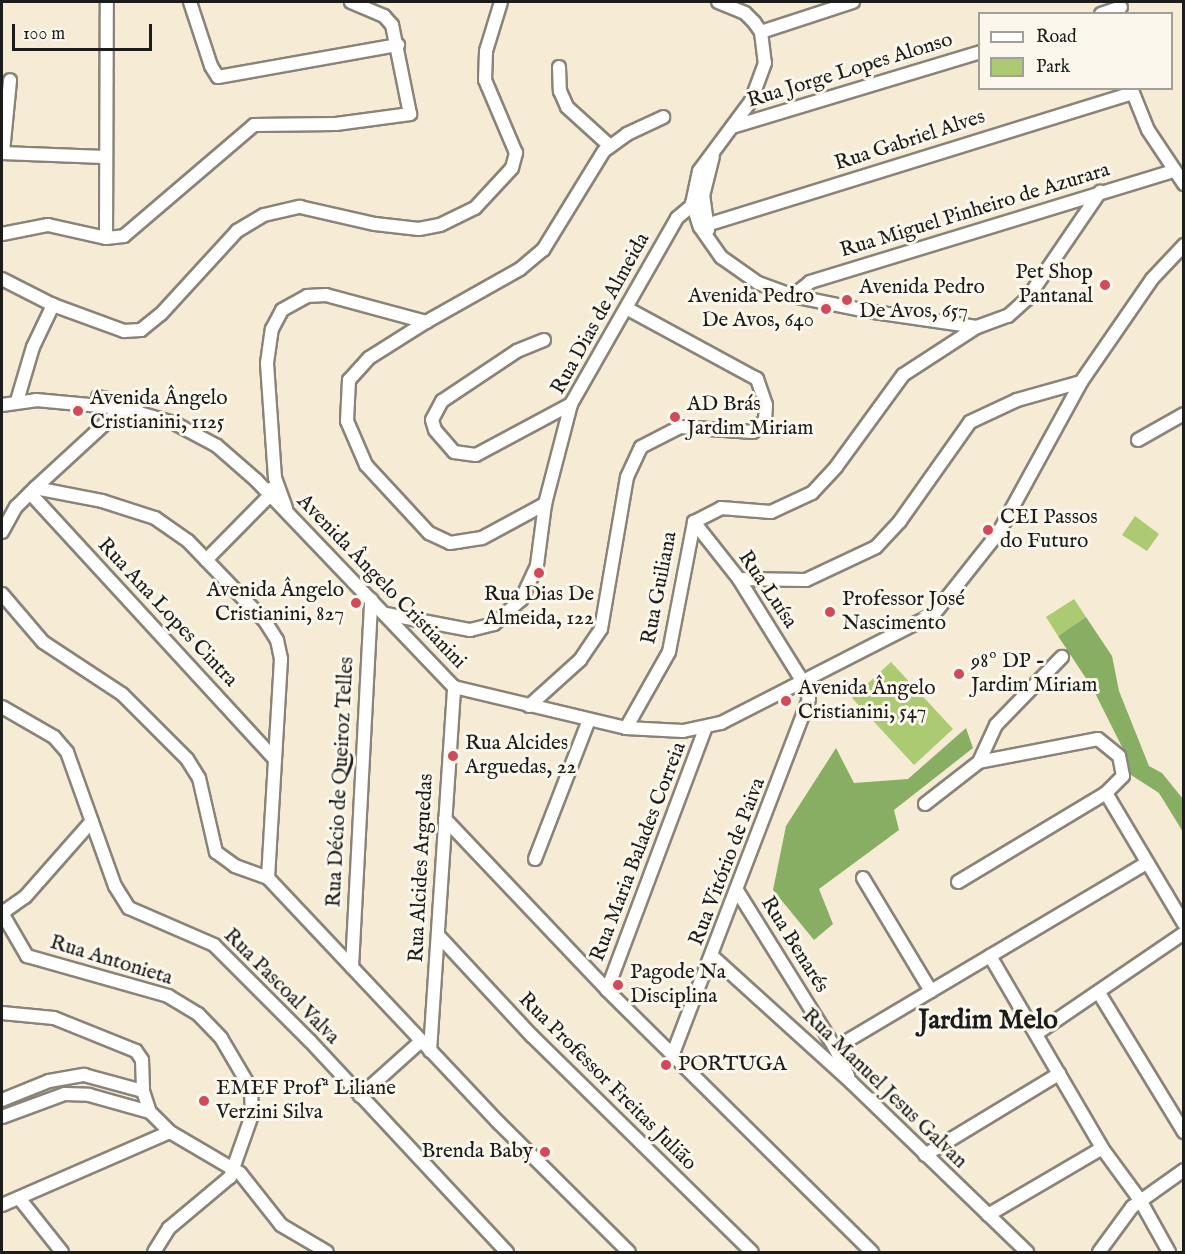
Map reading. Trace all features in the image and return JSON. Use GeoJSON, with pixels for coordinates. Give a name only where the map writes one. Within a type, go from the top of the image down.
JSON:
{"type":"FeatureCollection","features":[{"type":"Feature","properties":{"kind":"street"},"geometry":{"type":"LineString","coordinates":[[106,238],[104,157],[107,2]]}},
{"type":"Feature","properties":{"kind":"street"},"geometry":{"type":"LineString","coordinates":[[190,2],[214,73],[229,77],[398,45]]}},
{"type":"Feature","properties":{"kind":"street"},"geometry":{"type":"LineString","coordinates":[[2,234],[48,225],[106,238],[124,236],[139,226],[254,125],[336,124],[410,114],[398,45],[388,20],[351,2]]}},
{"type":"Feature","properties":{"kind":"street"},"geometry":{"type":"LineString","coordinates":[[2,279],[53,305],[124,331],[137,331],[161,314],[237,231],[264,215],[300,207],[375,224],[419,229],[440,225],[475,208],[512,168],[516,153],[485,80],[486,51],[501,2]]}},
{"type":"Feature","properties":{"kind":"street"},"geometry":{"type":"LineString","coordinates":[[718,2],[745,13],[761,32],[765,63],[760,83],[732,127],[699,171],[692,203],[711,243],[744,276],[793,296],[977,327]]}},
{"type":"Feature","properties":{"kind":"street"},"geometry":{"type":"LineString","coordinates":[[761,32],[852,2]]}},
{"type":"Feature","properties":{"kind":"street"},"geometry":{"type":"LineString","coordinates":[[1107,12],[1121,7]]}},
{"type":"Feature","properties":{"kind":"street","name":"Rua Jorge Lopes Alonso"},"geometry":{"type":"LineString","coordinates":[[732,127],[978,53]]}},
{"type":"Feature","properties":{"kind":"street"},"geometry":{"type":"LineString","coordinates":[[559,67],[560,91],[567,107],[610,147]]}},
{"type":"Feature","properties":{"kind":"street"},"geometry":{"type":"LineString","coordinates":[[10,80],[2,152],[104,157]]}},
{"type":"Feature","properties":{"kind":"street"},"geometry":{"type":"LineString","coordinates":[[1131,91],[1173,171],[1184,184]]}},
{"type":"Feature","properties":{"kind":"street","name":"Rua Gabriel Alves"},"geometry":{"type":"LineString","coordinates":[[704,226],[1131,91]]}},
{"type":"Feature","properties":{"kind":"street"},"geometry":{"type":"LineString","coordinates":[[545,504],[482,538],[450,543],[429,533],[366,465],[347,421],[349,380],[369,358],[426,322],[520,269],[543,250],[599,157],[610,147],[663,117]]}},
{"type":"Feature","properties":{"kind":"street"},"geometry":{"type":"LineString","coordinates":[[704,226],[704,196],[714,150]]}},
{"type":"Feature","properties":{"kind":"street","name":"Rua Miguel Pinheiro de Azurara"},"geometry":{"type":"LineString","coordinates":[[793,296],[810,282],[1173,171]]}},
{"type":"Feature","properties":{"kind":"street","name":"Rua Guiliana"},"geometry":{"type":"LineString","coordinates":[[626,728],[669,652],[694,522],[721,508],[771,512],[812,493],[836,467],[903,375],[977,327],[1008,316],[1028,299],[1100,192]]}},
{"type":"Feature","properties":{"kind":"street","name":"Rua Dias de Almeida"},"geometry":{"type":"LineString","coordinates":[[385,614],[449,628],[470,630],[494,624],[521,600],[533,579],[545,504],[571,404],[628,309],[677,218],[692,203],[704,196]]}},
{"type":"Feature","properties":{"kind":"street","name":"Avenida Ângelo Cristianini"},"geometry":{"type":"LineString","coordinates":[[2,405],[18,396],[122,408],[174,423],[208,441],[242,466],[454,687],[626,728],[662,732],[706,728],[921,623],[945,603],[999,532],[1081,382],[1152,279],[1184,245]]}},
{"type":"Feature","properties":{"kind":"street"},"geometry":{"type":"LineString","coordinates":[[288,514],[275,478],[267,363],[272,329],[282,310],[307,296],[326,295],[426,322]]}},
{"type":"Feature","properties":{"kind":"street"},"geometry":{"type":"LineString","coordinates":[[53,305],[33,347],[18,396],[119,399],[187,423],[228,446],[262,478],[275,478]]}},
{"type":"Feature","properties":{"kind":"street"},"geometry":{"type":"LineString","coordinates":[[529,706],[580,660],[602,629],[627,477],[641,447],[680,427],[753,432],[765,420],[765,398],[757,379],[628,309]]}},
{"type":"Feature","properties":{"kind":"street"},"geometry":{"type":"LineString","coordinates":[[544,340],[517,351],[442,401],[432,420],[435,430],[454,452],[476,454],[571,404]]}},
{"type":"Feature","properties":{"kind":"street"},"geometry":{"type":"LineString","coordinates":[[739,579],[806,580],[876,547],[900,521],[970,422],[1017,400],[1081,382]]}},
{"type":"Feature","properties":{"kind":"street"},"geometry":{"type":"LineString","coordinates":[[2,532],[32,490],[122,408]]}},
{"type":"Feature","properties":{"kind":"street"},"geometry":{"type":"LineString","coordinates":[[1138,440],[1184,414]]}},
{"type":"Feature","properties":{"kind":"street"},"geometry":{"type":"LineString","coordinates":[[206,560],[270,495],[275,478]]}},
{"type":"Feature","properties":{"kind":"street"},"geometry":{"type":"LineString","coordinates":[[32,490],[102,501],[155,518],[188,541],[264,621],[277,640],[281,659],[268,878]]}},
{"type":"Feature","properties":{"kind":"street","name":"Rua Ana Lopes Cintra"},"geometry":{"type":"LineString","coordinates":[[32,490],[275,759]]}},
{"type":"Feature","properties":{"kind":"street","name":"Rua Luísa"},"geometry":{"type":"LineString","coordinates":[[694,522],[739,579],[803,682]]}},
{"type":"Feature","properties":{"kind":"street"},"geometry":{"type":"LineString","coordinates":[[2,594],[43,642],[122,694],[187,759],[199,778],[216,852],[235,866],[268,878],[430,1051],[629,1252]]}},
{"type":"Feature","properties":{"kind":"street","name":"Rua Décio de Queiroz Telles"},"geometry":{"type":"LineString","coordinates":[[352,967],[371,599]]}},
{"type":"Feature","properties":{"kind":"street"},"geometry":{"type":"LineString","coordinates":[[979,762],[996,725],[1062,657]]}},
{"type":"Feature","properties":{"kind":"street","name":"Rua Vitório de Paiva"},"geometry":{"type":"LineString","coordinates":[[672,1056],[808,708],[808,691],[803,682]]}},
{"type":"Feature","properties":{"kind":"street","name":"Rua Alcides Arguedas"},"geometry":{"type":"LineString","coordinates":[[430,1051],[454,687]]}},
{"type":"Feature","properties":{"kind":"street","name":"Rua Pascoal Valva"},"geometry":{"type":"LineString","coordinates":[[2,707],[61,743],[79,778],[115,886],[129,908],[214,945],[507,1252]]}},
{"type":"Feature","properties":{"kind":"street"},"geometry":{"type":"LineString","coordinates":[[535,859],[589,720]]}},
{"type":"Feature","properties":{"kind":"street","name":"Rua Maria Balades Correia"},"geometry":{"type":"LineString","coordinates":[[607,990],[706,728]]}},
{"type":"Feature","properties":{"kind":"street"},"geometry":{"type":"LineString","coordinates":[[925,804],[979,762],[1098,739],[1114,748],[1123,766],[1123,776],[1106,793],[958,882]]}},
{"type":"Feature","properties":{"kind":"street"},"geometry":{"type":"LineString","coordinates":[[1106,793],[1184,924]]}},
{"type":"Feature","properties":{"kind":"street"},"geometry":{"type":"LineString","coordinates":[[445,819],[672,1056],[827,1204],[872,1252]]}},
{"type":"Feature","properties":{"kind":"street"},"geometry":{"type":"LineString","coordinates":[[2,913],[25,897],[92,821]]}},
{"type":"Feature","properties":{"kind":"street"},"geometry":{"type":"LineString","coordinates":[[835,1048],[1146,863]]}},
{"type":"Feature","properties":{"kind":"street"},"geometry":{"type":"LineString","coordinates":[[863,878],[931,991]]}},
{"type":"Feature","properties":{"kind":"street","name":"Rua Benarés"},"geometry":{"type":"LineString","coordinates":[[738,892],[835,1048],[850,1082]]}},
{"type":"Feature","properties":{"kind":"street","name":"Rua Antonieta"},"geometry":{"type":"LineString","coordinates":[[2,913],[27,956],[168,996],[210,1024],[241,1069],[253,1096],[252,1114],[234,1170]]}},
{"type":"Feature","properties":{"kind":"street","name":"Rua Professor Freitas Julião"},"geometry":{"type":"LineString","coordinates":[[438,935],[540,1044],[752,1252]]}},
{"type":"Feature","properties":{"kind":"street"},"geometry":{"type":"LineString","coordinates":[[1036,1034],[1181,936]]}},
{"type":"Feature","properties":{"kind":"street","name":"Rua Manuel Jesus Galvan"},"geometry":{"type":"LineString","coordinates":[[712,956],[850,1082],[1027,1252]]}},
{"type":"Feature","properties":{"kind":"street"},"geometry":{"type":"LineString","coordinates":[[990,956],[1102,1148],[1140,1200],[1169,1252]]}},
{"type":"Feature","properties":{"kind":"street"},"geometry":{"type":"LineString","coordinates":[[1099,993],[1184,1131]]}},
{"type":"Feature","properties":{"kind":"street"},"geometry":{"type":"LineString","coordinates":[[2,1013],[54,1018],[128,1047],[142,1060],[143,1091],[150,1112],[170,1132],[234,1170],[250,1183],[281,1225],[327,1252]]}},
{"type":"Feature","properties":{"kind":"street"},"geometry":{"type":"LineString","coordinates":[[360,1096],[421,1041]]}},
{"type":"Feature","properties":{"kind":"street"},"geometry":{"type":"LineString","coordinates":[[925,1155],[1059,1074]]}},
{"type":"Feature","properties":{"kind":"street"},"geometry":{"type":"LineString","coordinates":[[2,1100],[49,1081],[84,1075],[143,1091]]}},
{"type":"Feature","properties":{"kind":"street"},"geometry":{"type":"LineString","coordinates":[[2,1117],[65,1094],[89,1095],[150,1112]]}},
{"type":"Feature","properties":{"kind":"street"},"geometry":{"type":"LineString","coordinates":[[2,1205],[170,1132]]}},
{"type":"Feature","properties":{"kind":"street"},"geometry":{"type":"LineString","coordinates":[[988,1215],[1102,1148]]}},
{"type":"Feature","properties":{"kind":"street"},"geometry":{"type":"LineString","coordinates":[[154,1252],[169,1228],[220,1189],[234,1170]]}},
{"type":"Feature","properties":{"kind":"street"},"geometry":{"type":"LineString","coordinates":[[1099,1252],[1140,1200],[1184,1170]]}},
{"type":"Feature","properties":{"kind":"street"},"geometry":{"type":"LineString","coordinates":[[19,1198],[63,1252]]}},
{"type":"Feature","properties":{"kind":"green space"},"geometry":{"type":"Polygon","coordinates":[[[1135,516],[1159,534],[1147,551],[1122,535],[1135,516]]]}},
{"type":"Feature","properties":{"kind":"green space"},"geometry":{"type":"Polygon","coordinates":[[[1074,599],[1086,617],[1058,636],[1046,617],[1074,599]]]}},
{"type":"Feature","properties":{"kind":"green space"},"geometry":{"type":"Polygon","coordinates":[[[1086,617],[1112,656],[1119,691],[1149,766],[1162,773],[1183,799],[1183,832],[1159,793],[1131,775],[1127,757],[1093,689],[1058,636],[1086,617]]]}},
{"type":"Feature","properties":{"kind":"green space"},"geometry":{"type":"Polygon","coordinates":[[[891,662],[953,729],[914,765],[852,698],[891,662]]]}},
{"type":"Feature","properties":{"kind":"green space"},"geometry":{"type":"Polygon","coordinates":[[[966,728],[973,748],[894,810],[899,830],[819,889],[833,924],[814,940],[773,890],[786,826],[836,748],[854,783],[908,779],[966,728]]]}},
{"type":"Feature","properties":{"kind":"place","name":"Pet Shop Pantanal"},"geometry":{"type":"Point","coordinates":[1105,285]}},
{"type":"Feature","properties":{"kind":"place","name":"Avenida Pedro De Avos, 657"},"geometry":{"type":"Point","coordinates":[847,300]}},
{"type":"Feature","properties":{"kind":"place","name":"Avenida Pedro De Avos, 640"},"geometry":{"type":"Point","coordinates":[826,309]}},
{"type":"Feature","properties":{"kind":"place","name":"Avenida Ângelo Cristianini, 1125"},"geometry":{"type":"Point","coordinates":[78,411]}},
{"type":"Feature","properties":{"kind":"place","name":"AD Brás Jardim Miriam"},"geometry":{"type":"Point","coordinates":[675,417]}},
{"type":"Feature","properties":{"kind":"place","name":"CEI Passos do Futuro"},"geometry":{"type":"Point","coordinates":[988,530]}},
{"type":"Feature","properties":{"kind":"place","name":"Rua Dias De Almeida, 122"},"geometry":{"type":"Point","coordinates":[539,573]}},
{"type":"Feature","properties":{"kind":"place","name":"Avenida Ângelo Cristianini, 827"},"geometry":{"type":"Point","coordinates":[356,603]}},
{"type":"Feature","properties":{"kind":"place","name":"Professor José Nascimento"},"geometry":{"type":"Point","coordinates":[830,612]}},
{"type":"Feature","properties":{"kind":"place","name":"98º DP - Jardim Miriam"},"geometry":{"type":"Point","coordinates":[959,674]}},
{"type":"Feature","properties":{"kind":"place","name":"Avenida Ângelo Cristianini, 547"},"geometry":{"type":"Point","coordinates":[786,701]}},
{"type":"Feature","properties":{"kind":"place","name":"Rua Alcides Arguedas, 22"},"geometry":{"type":"Point","coordinates":[453,756]}},
{"type":"Feature","properties":{"kind":"place","name":"Pagode Na Disciplina"},"geometry":{"type":"Point","coordinates":[618,985]}},
{"type":"Feature","properties":{"kind":"place","name":"PORTUGA"},"geometry":{"type":"Point","coordinates":[666,1065]}},
{"type":"Feature","properties":{"kind":"place","name":"EMEF Profª Liliane Verzini Silva"},"geometry":{"type":"Point","coordinates":[204,1101]}},
{"type":"Feature","properties":{"kind":"place","name":"Brenda Baby"},"geometry":{"type":"Point","coordinates":[545,1152]}},
{"type":"Feature","properties":{"kind":"district","name":"Jardim Melo"},"geometry":{"type":"Point","coordinates":[988,1022]}}]}
